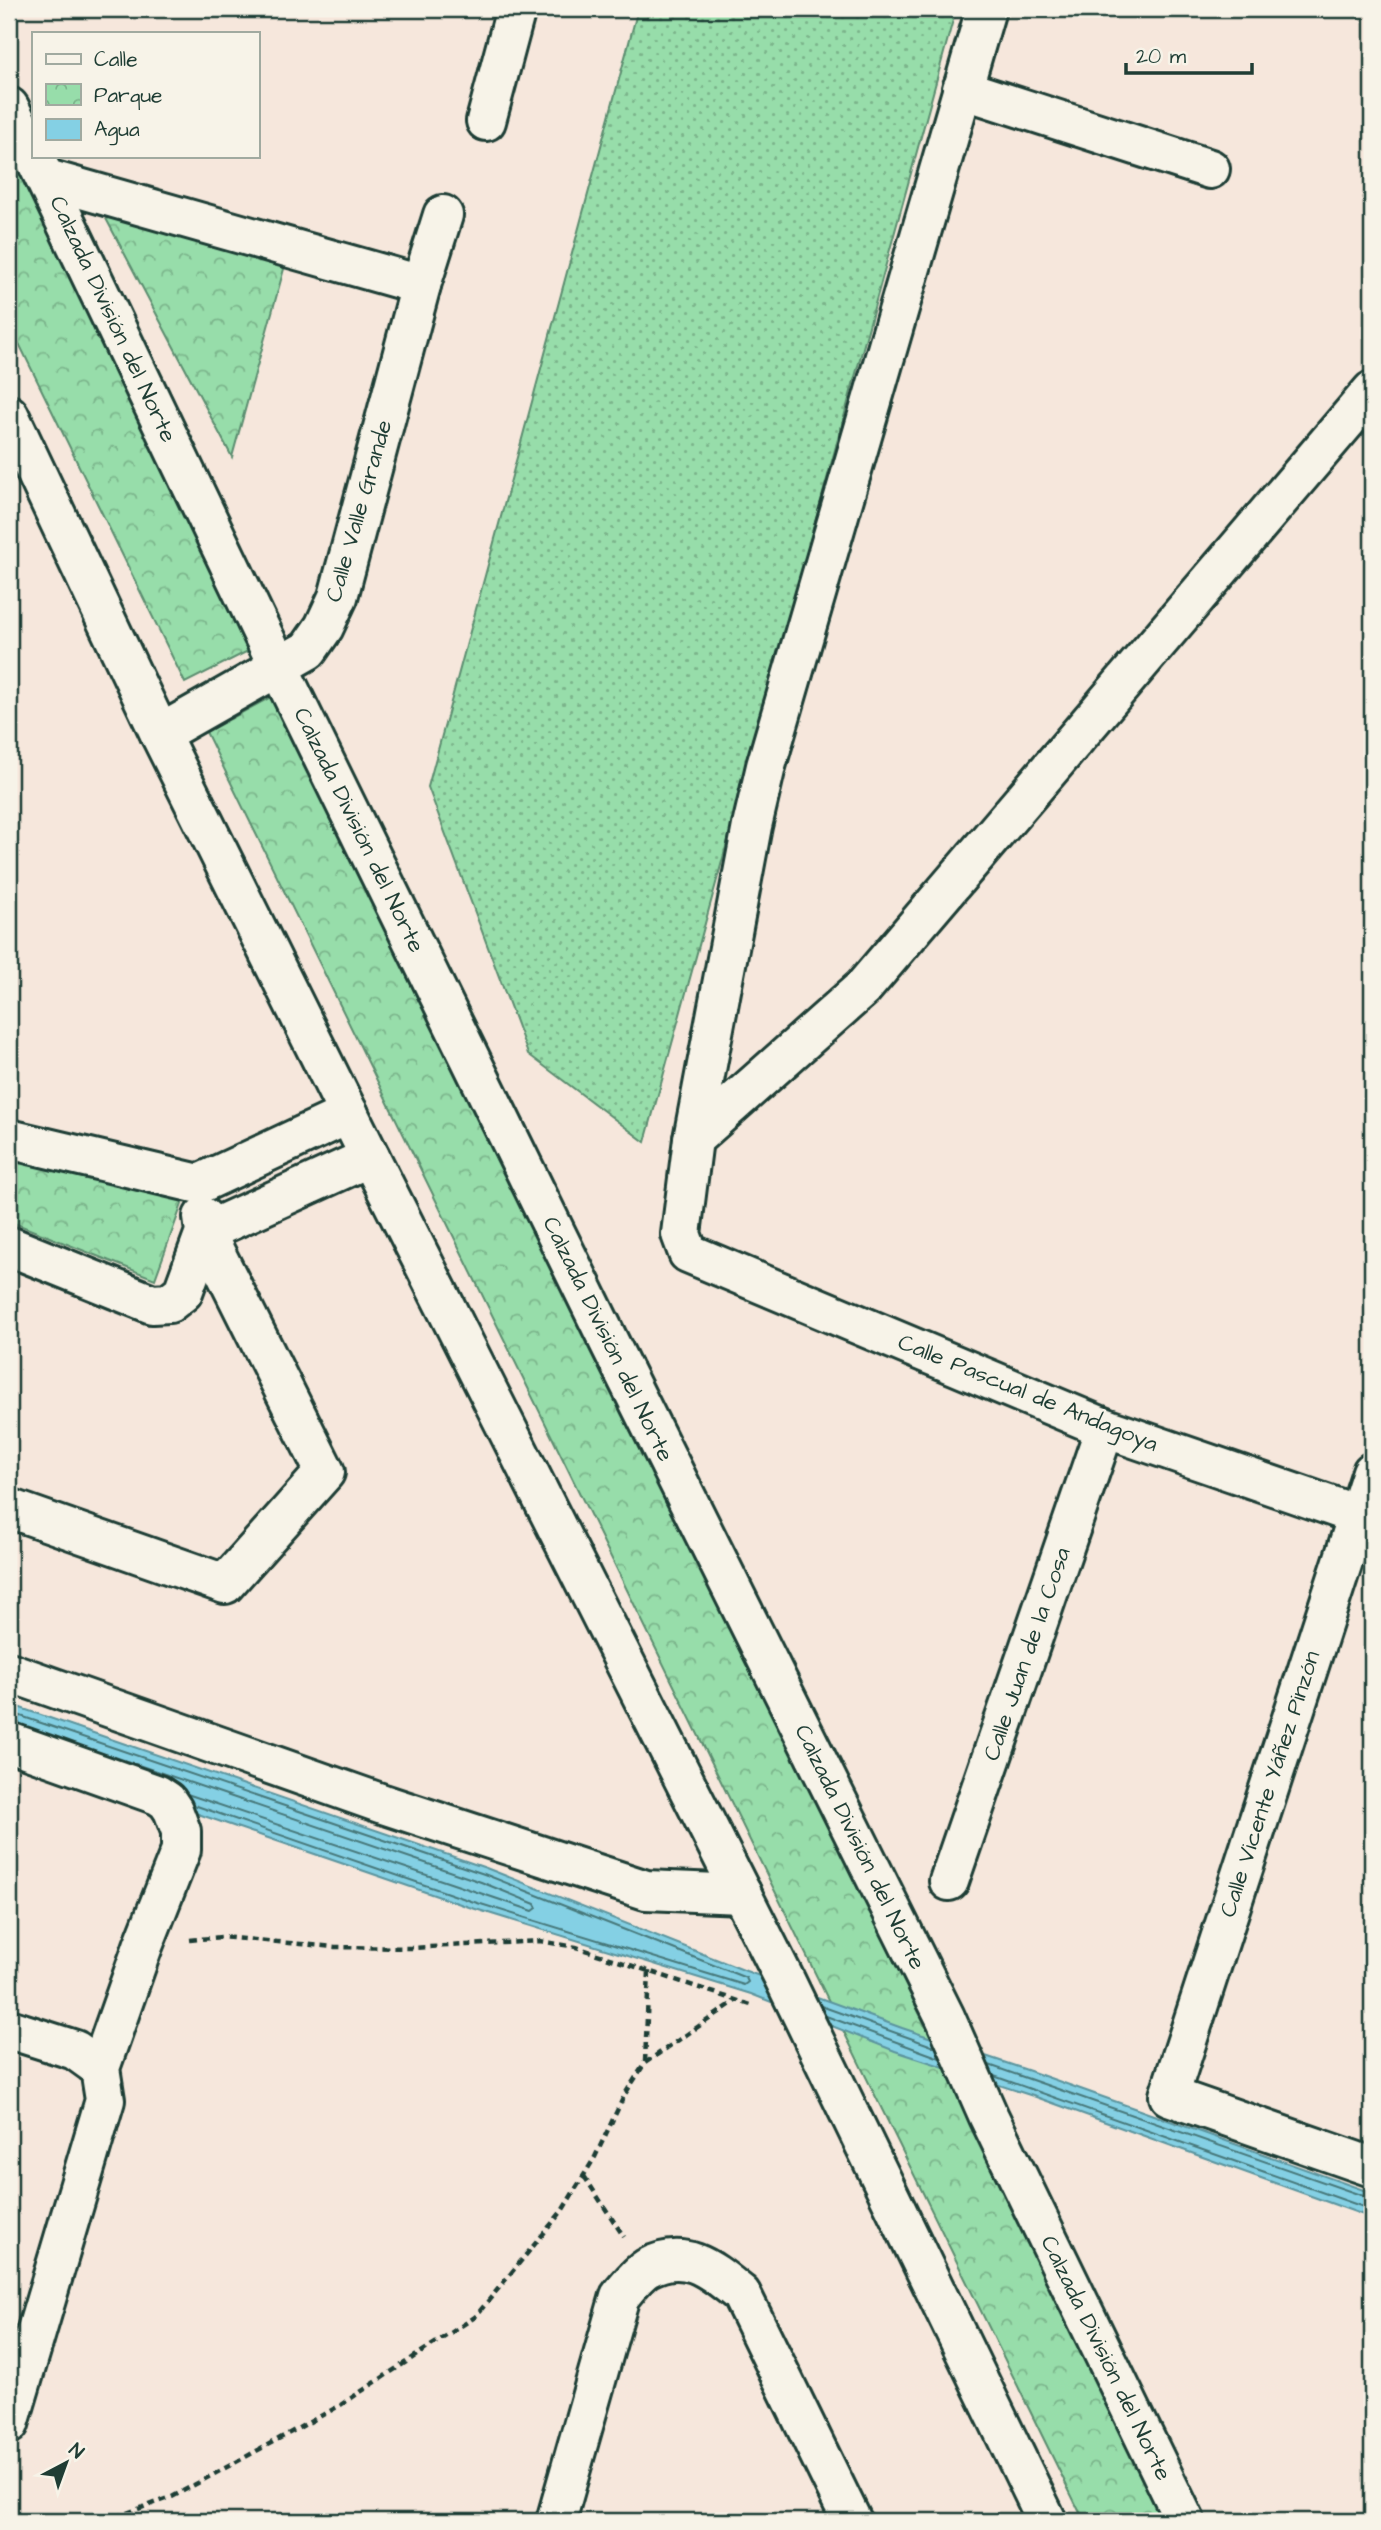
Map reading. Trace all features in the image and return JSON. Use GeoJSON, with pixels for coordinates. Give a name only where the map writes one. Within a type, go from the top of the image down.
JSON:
{"type":"FeatureCollection","features":[{"type":"Feature","properties":{"kind":"street"},"geometry":{"type":"LineString","coordinates":[[693,1139],[752,826],[766,766],[986,9]]}},
{"type":"Feature","properties":{"kind":"street"},"geometry":{"type":"LineString","coordinates":[[486,121],[509,10]]}},
{"type":"Feature","properties":{"kind":"street"},"geometry":{"type":"LineString","coordinates":[[962,89],[1210,169]]}},
{"type":"Feature","properties":{"kind":"street","name":"Calzada División del Norte"},"geometry":{"type":"LineString","coordinates":[[9,107],[32,151]]}},
{"type":"Feature","properties":{"kind":"street"},"geometry":{"type":"LineString","coordinates":[[38,163],[421,285]]}},
{"type":"Feature","properties":{"kind":"street","name":"Calzada División del Norte"},"geometry":{"type":"LineString","coordinates":[[38,163],[279,668],[959,2049],[989,2117],[1185,2521]]}},
{"type":"Feature","properties":{"kind":"street","name":"Calle Valle Grande"},"geometry":{"type":"LineString","coordinates":[[160,734],[308,650],[324,627],[338,597],[421,285],[443,215]]}},
{"type":"Feature","properties":{"kind":"street"},"geometry":{"type":"LineString","coordinates":[[693,1139],[863,988],[1372,391]]}},
{"type":"Feature","properties":{"kind":"street"},"geometry":{"type":"LineString","coordinates":[[9,415],[160,734],[784,1978],[1047,2521]]}},
{"type":"Feature","properties":{"kind":"street"},"geometry":{"type":"LineString","coordinates":[[9,1139],[199,1184],[349,1114]]}},
{"type":"Feature","properties":{"kind":"street","name":"Calle Pascual de Andagoya"},"geometry":{"type":"LineString","coordinates":[[693,1139],[681,1234],[688,1253],[1105,1428],[1365,1518]]}},
{"type":"Feature","properties":{"kind":"street"},"geometry":{"type":"LineString","coordinates":[[9,1246],[152,1304],[169,1303],[183,1292],[205,1232],[370,1157]]}},
{"type":"Feature","properties":{"kind":"street"},"geometry":{"type":"LineString","coordinates":[[9,1508],[225,1584],[325,1472],[205,1232],[199,1184]]}},
{"type":"Feature","properties":{"kind":"street","name":"Calle Juan de la Cosa"},"geometry":{"type":"LineString","coordinates":[[948,1881],[1105,1428]]}},
{"type":"Feature","properties":{"kind":"street","name":"Calle Vicente Yáñez Pinzón"},"geometry":{"type":"LineString","coordinates":[[1372,1472],[1365,1518],[1169,2096],[1372,2167]]}},
{"type":"Feature","properties":{"kind":"street"},"geometry":{"type":"LineString","coordinates":[[9,1672],[383,1804],[646,1890],[742,1894]]}},
{"type":"Feature","properties":{"kind":"street"},"geometry":{"type":"LineString","coordinates":[[9,1742],[146,1790],[167,1801],[181,1831],[181,1850],[143,1946],[100,2068],[105,2100],[9,2424]]}},
{"type":"Feature","properties":{"kind":"street"},"geometry":{"type":"LineString","coordinates":[[9,2029],[75,2050],[100,2068]]}},
{"type":"Feature","properties":{"kind":"street"},"geometry":{"type":"LineString","coordinates":[[556,2521],[620,2296],[646,2269],[676,2257],[709,2269],[741,2294],[843,2514]]}},
{"type":"Feature","properties":{"kind":"path"},"geometry":{"type":"LineString","coordinates":[[143,1946],[221,1937],[335,1947],[411,1948],[540,1941],[576,1947],[805,2023]]}},
{"type":"Feature","properties":{"kind":"path"},"geometry":{"type":"LineString","coordinates":[[645,2063],[649,1971]]}},
{"type":"Feature","properties":{"kind":"path"},"geometry":{"type":"LineString","coordinates":[[104,2521],[172,2497],[339,2406],[475,2317],[562,2211],[595,2157],[625,2094],[645,2063],[737,2000]]}},
{"type":"Feature","properties":{"kind":"path"},"geometry":{"type":"LineString","coordinates":[[584,2176],[646,2269]]}},
{"type":"Feature","properties":{"kind":"green space"},"geometry":{"type":"Polygon","coordinates":[[[638,9],[956,9],[645,1142],[528,1054],[428,787],[638,9]]]}},
{"type":"Feature","properties":{"kind":"green space"},"geometry":{"type":"Polygon","coordinates":[[[9,138],[254,648],[185,683],[9,323],[9,138]]]}},
{"type":"Feature","properties":{"kind":"green space"},"geometry":{"type":"Polygon","coordinates":[[[102,211],[287,258],[232,457],[102,211]]]}},
{"type":"Feature","properties":{"kind":"green space"},"geometry":{"type":"Polygon","coordinates":[[[280,692],[1165,2521],[1084,2521],[206,732],[280,692]]]}},
{"type":"Feature","properties":{"kind":"green space"},"geometry":{"type":"Polygon","coordinates":[[[9,1152],[186,1193],[155,1279],[9,1221],[9,1152]]]}},
{"type":"Feature","properties":{"kind":"water"},"geometry":{"type":"Polygon","coordinates":[[[9,1704],[486,1868],[746,1971],[1372,2193],[1372,2218],[1036,2097],[895,2051],[751,1994],[469,1907],[9,1749],[9,1704]]]}}]}
